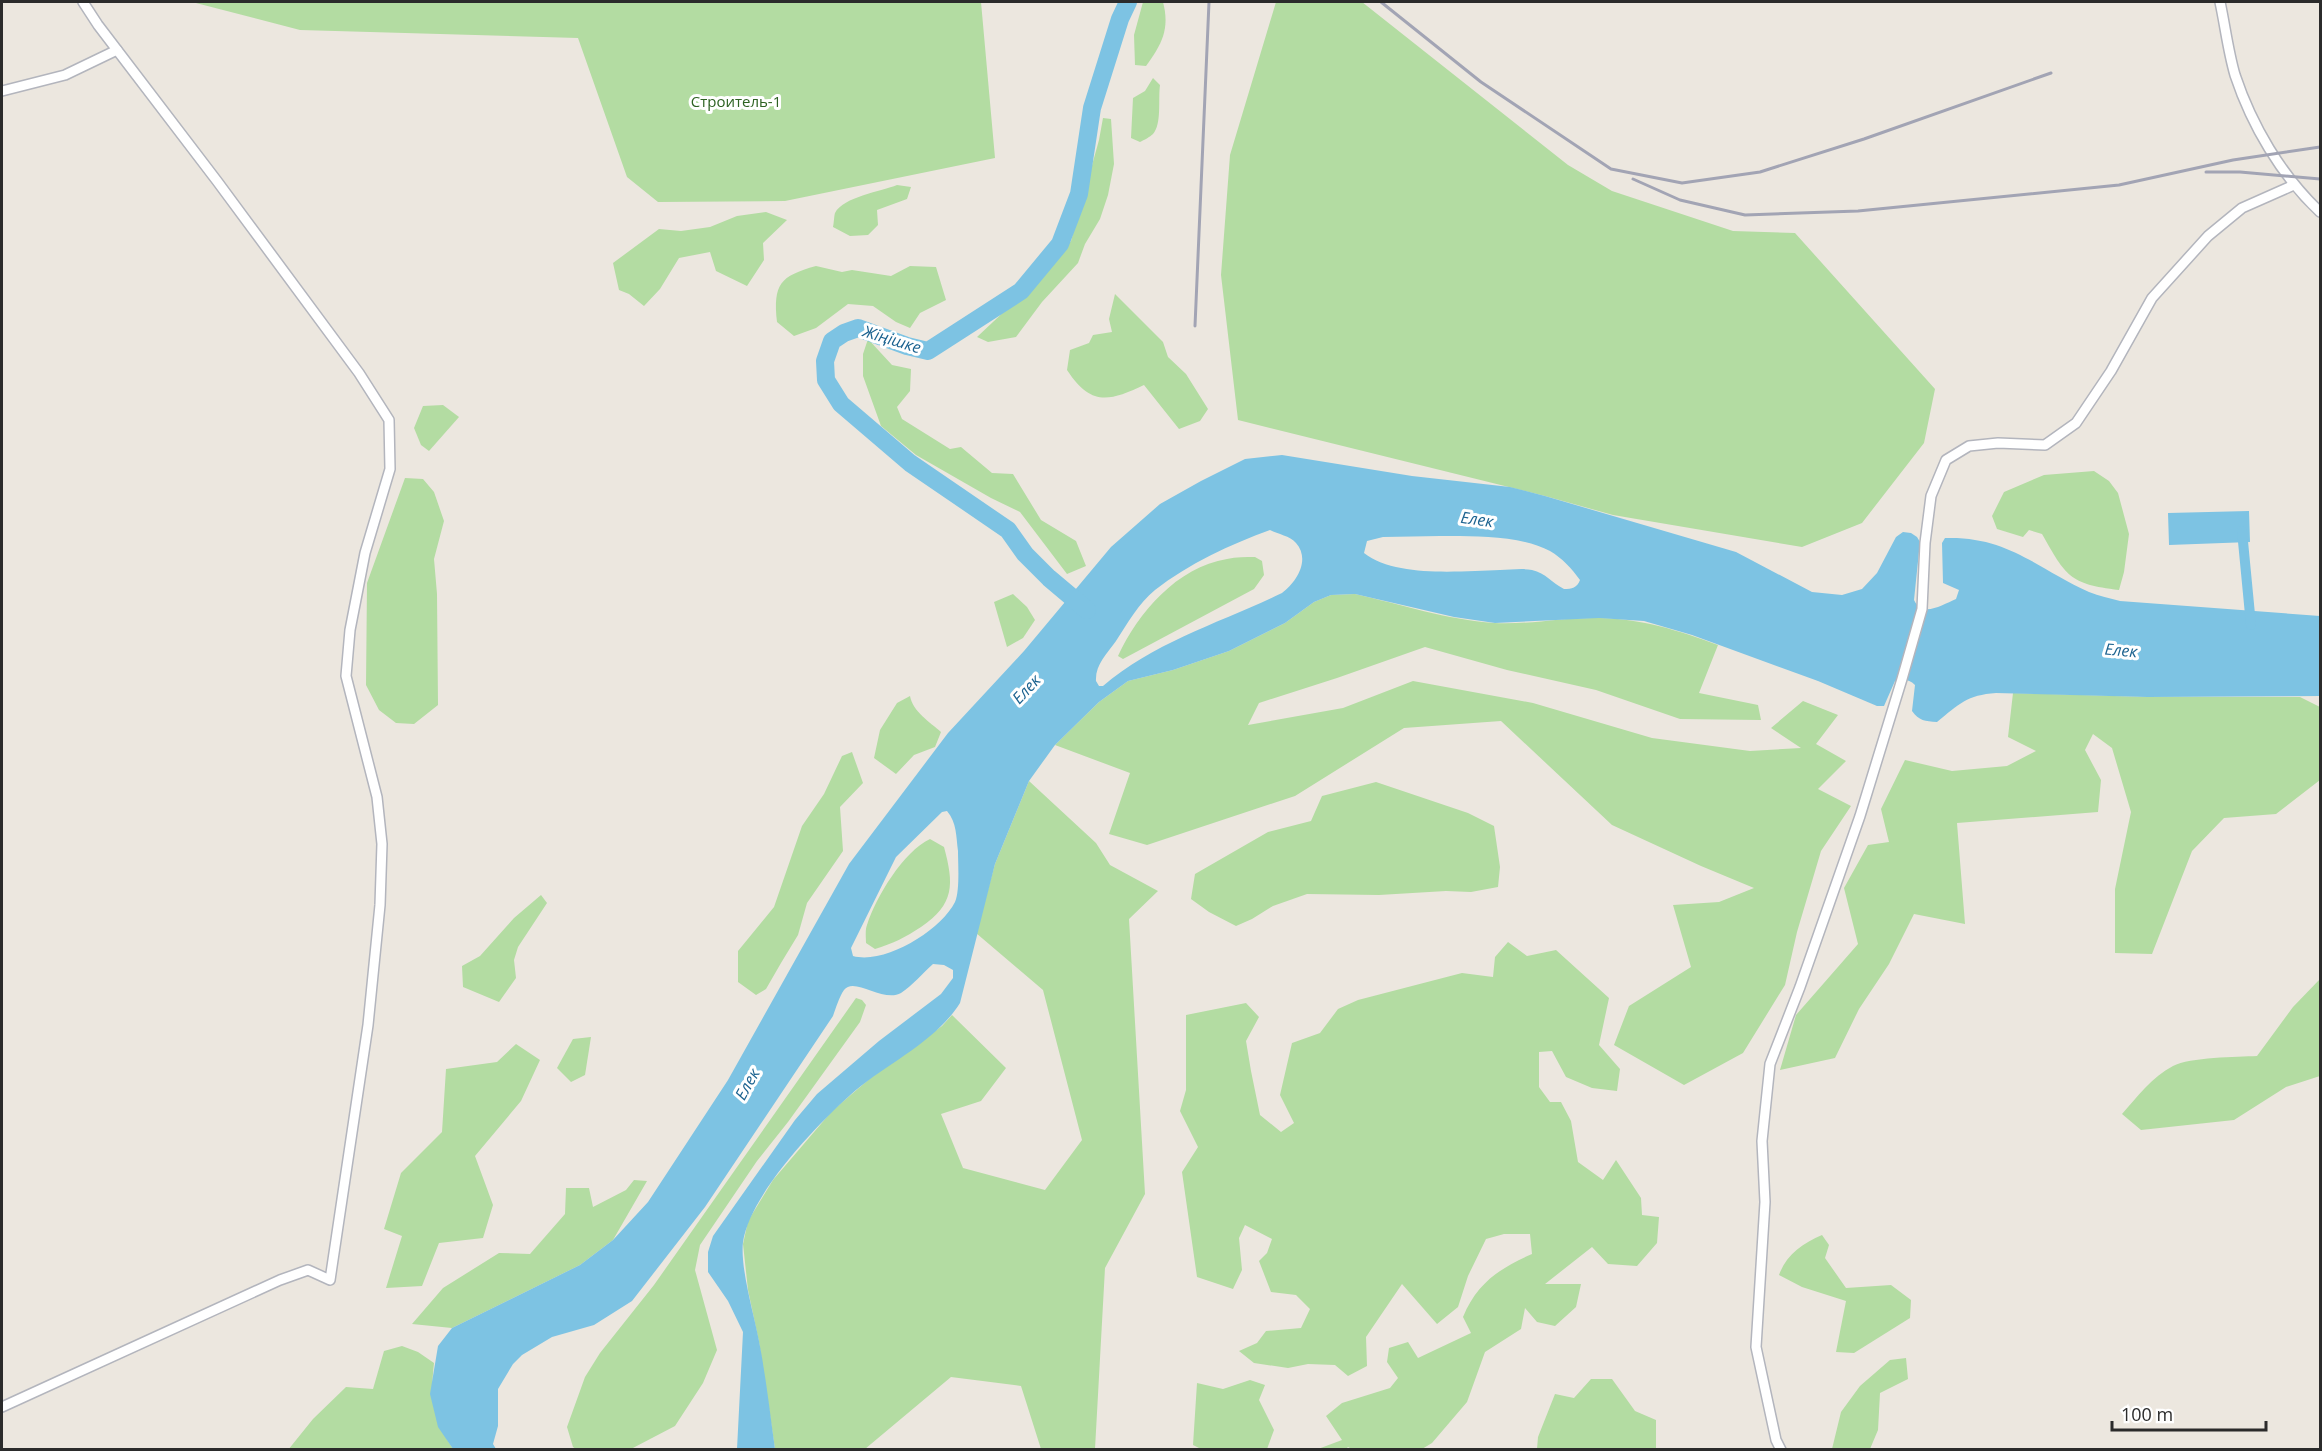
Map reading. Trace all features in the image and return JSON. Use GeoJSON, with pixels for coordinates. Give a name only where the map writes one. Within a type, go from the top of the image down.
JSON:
{"type":"FeatureCollection","features":[{"type":"Feature","properties":{"kind":"street"},"geometry":{"type":"LineString","coordinates":[[2,1407],[280,1280],[308,1270],[330,1280],[368,1025],[380,905],[382,844],[377,797],[346,676],[350,630],[365,553],[390,469],[389,420],[359,373],[83,2]]}},
{"type":"Feature","properties":{"kind":"street"},"geometry":{"type":"LineString","coordinates":[[2220,2],[2235,74],[2259,133],[2294,185],[2320,212]]}},
{"type":"Feature","properties":{"kind":"street"},"geometry":{"type":"LineString","coordinates":[[2,91],[65,75],[117,50]]}},
{"type":"Feature","properties":{"kind":"street"},"geometry":{"type":"LineString","coordinates":[[1781,1449],[1776,1440],[1756,1347],[1765,1202],[1762,1141],[1770,1064],[1800,987],[1860,816],[1908,659],[1922,609],[1925,543],[1931,496],[1946,460],[1969,446],[1998,443],[2044,445],[2076,423],[2111,371],[2152,298],[2208,236],[2242,208],[2294,185]]}},
{"type":"Feature","properties":{"kind":"green space","name":"Строитель-1"},"geometry":{"type":"Polygon","coordinates":[[[192,2],[981,2],[995,158],[785,201],[658,202],[627,177],[578,38],[300,30],[192,2]]]}},
{"type":"Feature","properties":{"kind":"green space"},"geometry":{"type":"Polygon","coordinates":[[[1143,2],[1163,2],[1166,20],[1160,43],[1146,66],[1135,65],[1134,35],[1143,2]]]}},
{"type":"Feature","properties":{"kind":"green space"},"geometry":{"type":"Polygon","coordinates":[[[1276,2],[1362,2],[1568,165],[1612,191],[1733,231],[1795,233],[1935,389],[1924,443],[1862,523],[1802,547],[1613,515],[1238,420],[1221,275],[1230,155],[1276,2]]]}},
{"type":"Feature","properties":{"kind":"green space"},"geometry":{"type":"Polygon","coordinates":[[[1153,78],[1160,85],[1158,124],[1153,134],[1140,142],[1131,138],[1133,98],[1145,91],[1153,78]]]}},
{"type":"Feature","properties":{"kind":"green space"},"geometry":{"type":"Polygon","coordinates":[[[1103,118],[1111,119],[1114,164],[1108,195],[1100,219],[1085,244],[1078,263],[1042,302],[1016,337],[988,342],[977,337],[1026,291],[1071,241],[1103,118]]]}},
{"type":"Feature","properties":{"kind":"green space"},"geometry":{"type":"Polygon","coordinates":[[[897,185],[911,187],[907,199],[877,210],[878,225],[868,235],[850,236],[833,227],[835,213],[839,207],[863,195],[897,185]]]}},
{"type":"Feature","properties":{"kind":"green space"},"geometry":{"type":"Polygon","coordinates":[[[766,212],[787,220],[763,243],[764,260],[747,286],[716,271],[710,252],[679,258],[660,289],[644,306],[629,294],[619,290],[613,263],[659,229],[681,231],[710,227],[737,216],[766,212]]]}},
{"type":"Feature","properties":{"kind":"green space"},"geometry":{"type":"Polygon","coordinates":[[[816,266],[842,272],[852,270],[891,276],[910,266],[936,267],[946,300],[920,313],[910,328],[896,322],[873,306],[848,304],[816,328],[794,336],[777,322],[778,290],[787,278],[816,266]]]}},
{"type":"Feature","properties":{"kind":"green space"},"geometry":{"type":"Polygon","coordinates":[[[1115,294],[1163,342],[1168,357],[1186,374],[1208,409],[1200,421],[1179,429],[1144,385],[1120,395],[1101,397],[1084,390],[1067,370],[1070,350],[1089,343],[1093,335],[1112,332],[1109,319],[1115,294]]]}},
{"type":"Feature","properties":{"kind":"green space"},"geometry":{"type":"Polygon","coordinates":[[[868,339],[892,365],[911,369],[910,391],[897,407],[902,419],[950,449],[961,447],[992,473],[1013,474],[1041,520],[1076,541],[1086,566],[1067,574],[1020,512],[916,455],[881,426],[863,376],[863,354],[868,339]]]}},
{"type":"Feature","properties":{"kind":"green space"},"geometry":{"type":"Polygon","coordinates":[[[443,405],[459,417],[429,451],[421,445],[414,428],[423,406],[443,405]]]}},
{"type":"Feature","properties":{"kind":"green space"},"geometry":{"type":"Polygon","coordinates":[[[2094,471],[2109,481],[2118,493],[2129,534],[2119,590],[2079,581],[2064,569],[2042,534],[2029,530],[2023,537],[1997,529],[1992,516],[2004,492],[2044,475],[2094,471]]]}},
{"type":"Feature","properties":{"kind":"green space"},"geometry":{"type":"Polygon","coordinates":[[[405,478],[423,479],[434,492],[444,521],[434,559],[437,594],[438,705],[414,724],[396,723],[379,710],[366,685],[367,583],[405,478]]]}},
{"type":"Feature","properties":{"kind":"green space"},"geometry":{"type":"Polygon","coordinates":[[[1255,557],[1262,561],[1264,575],[1254,589],[1123,659],[1118,656],[1136,624],[1161,594],[1176,582],[1192,571],[1209,564],[1230,558],[1255,557]]]}},
{"type":"Feature","properties":{"kind":"green space"},"geometry":{"type":"Polygon","coordinates":[[[1013,594],[1027,607],[1035,620],[1023,638],[1007,647],[994,602],[1013,594]]]}},
{"type":"Feature","properties":{"kind":"green space"},"geometry":{"type":"Polygon","coordinates":[[[1355,594],[1442,615],[1494,623],[1599,618],[1645,623],[1674,630],[1718,645],[1699,693],[1758,705],[1761,720],[1680,719],[1596,690],[1507,670],[1425,647],[1259,703],[1248,725],[1343,708],[1413,681],[1533,703],[1652,738],[1750,751],[1801,748],[1771,728],[1803,701],[1838,715],[1816,744],[1846,761],[1818,789],[1851,806],[1821,851],[1797,932],[1785,985],[1743,1053],[1684,1085],[1614,1045],[1629,1006],[1691,967],[1673,905],[1719,902],[1754,888],[1612,825],[1501,721],[1404,728],[1295,796],[1147,845],[1109,834],[1130,773],[1055,745],[1099,702],[1128,681],[1173,670],[1229,651],[1285,623],[1314,602],[1331,595],[1355,594]]]}},
{"type":"Feature","properties":{"kind":"green space"},"geometry":{"type":"Polygon","coordinates":[[[2013,693],[2147,697],[2300,697],[2320,707],[2320,780],[2276,814],[2224,818],[2192,851],[2152,954],[2115,953],[2115,889],[2131,812],[2112,748],[2093,734],[2085,750],[2101,780],[2098,812],[1957,823],[1965,924],[1914,914],[1889,964],[1859,1009],[1835,1058],[1780,1070],[1796,1015],[1858,944],[1844,888],[1868,845],[1889,842],[1881,809],[1905,760],[1952,771],[2007,766],[2036,751],[2008,737],[2013,693]]]}},
{"type":"Feature","properties":{"kind":"green space"},"geometry":{"type":"Polygon","coordinates":[[[910,696],[918,712],[941,732],[935,747],[914,755],[896,774],[874,758],[880,730],[897,703],[910,696]]]}},
{"type":"Feature","properties":{"kind":"green space"},"geometry":{"type":"Polygon","coordinates":[[[852,752],[863,783],[840,807],[843,851],[807,903],[798,935],[766,989],[756,995],[738,982],[738,951],[774,907],[802,826],[824,794],[842,756],[852,752]]]}},
{"type":"Feature","properties":{"kind":"green space"},"geometry":{"type":"Polygon","coordinates":[[[1029,781],[1096,843],[1110,865],[1158,891],[1129,919],[1145,1194],[1105,1268],[1095,1449],[1041,1449],[1021,1386],[951,1377],[865,1449],[775,1449],[759,1342],[748,1290],[743,1244],[748,1221],[773,1180],[832,1111],[874,1075],[942,1026],[952,1015],[1006,1068],[981,1101],[941,1114],[963,1168],[1045,1190],[1082,1140],[1043,990],[976,933],[995,864],[1029,781]]]}},
{"type":"Feature","properties":{"kind":"green space"},"geometry":{"type":"Polygon","coordinates":[[[1376,782],[1468,813],[1494,826],[1500,867],[1498,887],[1471,892],[1446,891],[1379,895],[1307,894],[1273,906],[1236,926],[1209,912],[1191,899],[1195,874],[1268,832],[1311,821],[1322,796],[1376,782]]]}},
{"type":"Feature","properties":{"kind":"green space"},"geometry":{"type":"Polygon","coordinates":[[[930,839],[944,847],[950,883],[946,901],[940,910],[921,927],[899,940],[875,949],[866,943],[866,931],[877,902],[892,876],[910,854],[930,839]]]}},
{"type":"Feature","properties":{"kind":"green space"},"geometry":{"type":"Polygon","coordinates":[[[541,895],[547,903],[518,947],[514,960],[516,978],[499,1002],[463,987],[462,966],[480,956],[514,918],[541,895]]]}},
{"type":"Feature","properties":{"kind":"green space"},"geometry":{"type":"Polygon","coordinates":[[[1508,942],[1527,956],[1556,950],[1609,998],[1599,1045],[1620,1069],[1617,1091],[1592,1088],[1566,1077],[1552,1051],[1539,1052],[1539,1087],[1550,1102],[1561,1102],[1571,1121],[1578,1162],[1603,1180],[1616,1160],[1641,1198],[1642,1215],[1659,1217],[1657,1243],[1637,1266],[1608,1264],[1592,1247],[1545,1284],[1581,1284],[1576,1307],[1555,1326],[1537,1322],[1525,1308],[1521,1329],[1485,1352],[1467,1402],[1432,1443],[1422,1449],[1354,1450],[1348,1447],[1346,1449],[1318,1449],[1342,1440],[1326,1416],[1342,1403],[1390,1388],[1398,1378],[1387,1362],[1389,1348],[1408,1342],[1418,1358],[1471,1333],[1463,1317],[1469,1305],[1491,1278],[1532,1254],[1530,1234],[1504,1234],[1486,1239],[1468,1276],[1458,1307],[1437,1324],[1402,1284],[1366,1337],[1367,1366],[1348,1376],[1335,1365],[1308,1364],[1288,1368],[1254,1363],[1239,1351],[1257,1343],[1266,1331],[1301,1328],[1310,1309],[1296,1295],[1271,1292],[1259,1261],[1267,1253],[1272,1239],[1245,1225],[1239,1238],[1242,1270],[1233,1289],[1197,1277],[1182,1172],[1198,1147],[1180,1111],[1186,1090],[1186,1015],[1246,1003],[1259,1017],[1246,1041],[1251,1071],[1260,1115],[1281,1132],[1294,1123],[1280,1095],[1292,1043],[1320,1033],[1338,1009],[1358,1000],[1462,973],[1493,977],[1495,957],[1508,942]]]}},
{"type":"Feature","properties":{"kind":"green space"},"geometry":{"type":"Polygon","coordinates":[[[2320,979],[2320,1076],[2286,1087],[2234,1120],[2141,1130],[2122,1114],[2139,1094],[2173,1066],[2202,1059],[2257,1056],[2293,1007],[2320,979]]]}},
{"type":"Feature","properties":{"kind":"green space"},"geometry":{"type":"Polygon","coordinates":[[[856,998],[862,1000],[866,1005],[860,1022],[757,1161],[700,1245],[695,1270],[717,1350],[703,1383],[675,1426],[631,1449],[576,1449],[573,1447],[567,1427],[585,1377],[600,1353],[654,1285],[856,998]]]}},
{"type":"Feature","properties":{"kind":"green space"},"geometry":{"type":"Polygon","coordinates":[[[591,1037],[585,1075],[571,1082],[557,1068],[573,1039],[591,1037]]]}},
{"type":"Feature","properties":{"kind":"green space"},"geometry":{"type":"Polygon","coordinates":[[[516,1044],[540,1060],[521,1101],[475,1156],[493,1205],[483,1238],[439,1243],[422,1286],[386,1288],[402,1236],[384,1229],[401,1173],[442,1132],[446,1069],[497,1062],[516,1044]]]}},
{"type":"Feature","properties":{"kind":"green space"},"geometry":{"type":"Polygon","coordinates":[[[634,1180],[647,1181],[613,1240],[580,1265],[452,1328],[412,1324],[443,1288],[499,1253],[530,1254],[565,1214],[566,1188],[589,1188],[593,1207],[626,1190],[634,1180]]]}},
{"type":"Feature","properties":{"kind":"green space"},"geometry":{"type":"Polygon","coordinates":[[[1822,1235],[1829,1245],[1825,1258],[1846,1288],[1891,1285],[1911,1300],[1910,1318],[1854,1353],[1836,1352],[1846,1301],[1802,1287],[1779,1275],[1786,1261],[1796,1250],[1822,1235]]]}},
{"type":"Feature","properties":{"kind":"green space"},"geometry":{"type":"Polygon","coordinates":[[[402,1346],[418,1352],[434,1363],[432,1388],[434,1408],[453,1449],[288,1450],[313,1419],[346,1387],[373,1389],[384,1351],[402,1346]]]}},
{"type":"Feature","properties":{"kind":"green space"},"geometry":{"type":"Polygon","coordinates":[[[1906,1358],[1908,1379],[1880,1393],[1878,1430],[1870,1449],[1832,1449],[1841,1412],[1860,1386],[1890,1360],[1906,1358]]]}},
{"type":"Feature","properties":{"kind":"green space"},"geometry":{"type":"Polygon","coordinates":[[[1591,1379],[1612,1379],[1635,1411],[1656,1420],[1656,1449],[1537,1449],[1538,1437],[1555,1394],[1574,1398],[1591,1379]]]}},
{"type":"Feature","properties":{"kind":"green space"},"geometry":{"type":"Polygon","coordinates":[[[1250,1380],[1265,1385],[1259,1400],[1274,1430],[1267,1449],[1201,1449],[1193,1445],[1197,1383],[1223,1389],[1250,1380]]]}},
{"type":"Feature","properties":{"kind":"water","name":"Елек"},"geometry":{"type":"Polygon","coordinates":[[[1282,455],[1412,476],[1510,487],[1736,552],[1812,592],[1842,595],[1862,589],[1877,573],[1896,537],[1903,532],[1911,533],[1920,542],[1914,600],[1922,608],[1927,609],[1939,607],[1956,599],[1959,590],[1943,583],[1942,543],[1945,538],[1987,542],[2021,555],[2089,592],[2120,601],[2320,616],[2320,696],[2147,697],[1996,693],[1970,698],[1937,722],[1933,722],[1920,719],[1912,711],[1915,685],[1908,681],[1895,681],[1884,706],[1877,706],[1818,681],[1692,635],[1644,621],[1599,618],[1495,623],[1454,617],[1355,594],[1331,595],[1314,602],[1285,623],[1229,651],[1173,670],[1128,681],[1099,702],[1055,745],[1029,781],[995,864],[960,1003],[926,1040],[856,1090],[824,1120],[772,1181],[748,1223],[743,1242],[744,1265],[766,1382],[775,1449],[737,1449],[743,1332],[728,1301],[708,1272],[708,1252],[713,1236],[795,1120],[817,1094],[879,1041],[941,994],[953,978],[953,970],[944,965],[933,964],[905,990],[894,995],[855,986],[844,990],[833,1016],[705,1207],[632,1301],[594,1325],[552,1337],[522,1355],[513,1364],[498,1389],[498,1426],[493,1444],[496,1449],[453,1449],[438,1427],[430,1394],[438,1346],[452,1328],[580,1265],[613,1240],[648,1202],[728,1080],[849,864],[948,733],[1024,651],[1111,547],[1160,504],[1245,459],[1282,455]],[[1270,530],[1196,563],[1149,595],[1100,665],[1096,675],[1099,686],[1103,686],[1144,657],[1166,645],[1287,589],[1297,577],[1302,564],[1300,550],[1296,543],[1270,530]],[[1467,536],[1383,537],[1367,541],[1364,553],[1377,561],[1411,570],[1448,572],[1532,570],[1541,573],[1564,589],[1574,588],[1580,580],[1559,557],[1550,551],[1525,542],[1467,536]],[[947,811],[942,812],[896,857],[851,948],[853,956],[880,955],[911,943],[938,924],[955,902],[958,891],[956,835],[947,811]]]}},
{"type":"Feature","properties":{"kind":"water"},"geometry":{"type":"Polygon","coordinates":[[[2249,511],[2250,542],[2169,545],[2168,513],[2249,511]]]}},
{"type":"Feature","properties":{"kind":"waterway","name":"Жіңішке"},"geometry":{"type":"LineString","coordinates":[[1087,610],[1025,554],[1008,530],[910,463],[841,404],[826,380],[825,361],[832,341],[858,328],[907,346],[928,351],[1021,291],[1060,244],[1079,194],[1092,108],[1120,19],[1128,2]]}},
{"type":"Feature","properties":{"kind":"waterway"},"geometry":{"type":"LineString","coordinates":[[2242,531],[2251,625]]}},
{"type":"Feature","properties":{"kind":"railway"},"geometry":{"type":"LineString","coordinates":[[1195,326],[1209,2]]}},
{"type":"Feature","properties":{"kind":"railway"},"geometry":{"type":"LineString","coordinates":[[1381,2],[1481,82],[1611,169],[1682,183],[1760,172],[1864,139],[2051,73]]}},
{"type":"Feature","properties":{"kind":"railway"},"geometry":{"type":"LineString","coordinates":[[1633,179],[1680,200],[1745,215],[1858,211],[2119,185],[2233,160],[2320,147]]}},
{"type":"Feature","properties":{"kind":"railway"},"geometry":{"type":"LineString","coordinates":[[2206,172],[2240,172],[2320,179]]}}]}
